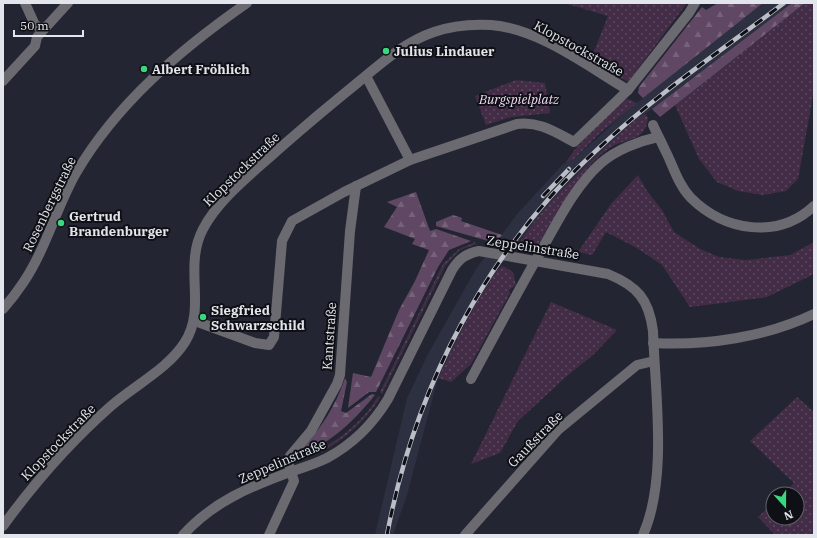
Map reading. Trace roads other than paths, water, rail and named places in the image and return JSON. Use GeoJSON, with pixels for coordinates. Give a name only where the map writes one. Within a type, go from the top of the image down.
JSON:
{"type":"FeatureCollection","features":[{"type":"Feature","properties":{"kind":"street"},"geometry":{"type":"LineString","coordinates":[[25,3],[35,25],[44,28]]}},
{"type":"Feature","properties":{"kind":"street"},"geometry":{"type":"LineString","coordinates":[[3,81],[35,46],[37,36],[68,3]]}},
{"type":"Feature","properties":{"kind":"street","name":"Rosenbergstraße"},"geometry":{"type":"LineString","coordinates":[[3,309],[24,282],[76,173],[99,138],[147,82],[195,41],[247,3]]}},
{"type":"Feature","properties":{"kind":"street"},"geometry":{"type":"LineString","coordinates":[[194,320],[255,343],[269,346],[274,337],[282,241],[292,221],[356,186],[410,160],[517,124],[527,122],[543,126],[574,142],[628,90],[689,13],[695,3]]}},
{"type":"Feature","properties":{"kind":"street","name":"Klopstockstraße"},"geometry":{"type":"LineString","coordinates":[[3,526],[30,489],[61,455],[112,406],[177,353],[187,340],[194,320],[194,257],[198,240],[209,218],[247,178],[307,124],[400,50],[434,32],[454,27],[492,25],[512,29],[548,43],[628,90]]}},
{"type":"Feature","properties":{"kind":"street"},"geometry":{"type":"LineString","coordinates":[[366,76],[410,160]]}},
{"type":"Feature","properties":{"kind":"street"},"geometry":{"type":"LineString","coordinates":[[653,126],[677,177],[690,198],[712,215],[741,226],[766,229],[794,220],[807,213],[814,206]]}},
{"type":"Feature","properties":{"kind":"street"},"geometry":{"type":"LineString","coordinates":[[471,378],[536,260],[582,184],[601,163],[616,153],[646,139],[658,136]]}},
{"type":"Feature","properties":{"kind":"street","name":"Kantstraße"},"geometry":{"type":"LineString","coordinates":[[269,535],[294,481],[288,462],[290,456],[311,431],[340,376],[350,231],[356,186]]}},
{"type":"Feature","properties":{"kind":"street","name":"Zeppelinstraße"},"geometry":{"type":"LineString","coordinates":[[184,535],[202,516],[231,497],[328,458],[350,444],[372,422],[388,399],[452,270],[462,257],[478,251],[523,257],[595,270],[608,274],[627,282],[640,295],[647,306],[651,317],[654,361],[656,474],[650,514],[643,535]]}},
{"type":"Feature","properties":{"kind":"street"},"geometry":{"type":"LineString","coordinates":[[653,343],[699,343],[750,335],[789,324],[814,314]]}},
{"type":"Feature","properties":{"kind":"street","name":"Gaußstraße"},"geometry":{"type":"LineString","coordinates":[[465,535],[558,430],[637,366],[654,361]]}},
{"type":"Feature","properties":{"kind":"railway"},"geometry":{"type":"LineString","coordinates":[[387,535],[400,480],[416,426],[437,374],[462,323],[490,275],[523,230],[560,187],[600,147],[644,109],[784,3]]}},
{"type":"Feature","properties":{"kind":"railway"},"geometry":{"type":"LineString","coordinates":[[543,196],[569,169]]}},
{"type":"Feature","properties":{"kind":"place","name":"Julius Lindauer"},"geometry":{"type":"Point","coordinates":[386,51]}},
{"type":"Feature","properties":{"kind":"place","name":"Albert Fröhlich"},"geometry":{"type":"Point","coordinates":[144,69]}},
{"type":"Feature","properties":{"kind":"place","name":"Gertrud Brandenburger"},"geometry":{"type":"Point","coordinates":[61,223]}},
{"type":"Feature","properties":{"kind":"place","name":"Siegfried Schwarzschild"},"geometry":{"type":"Point","coordinates":[203,317]}},
{"type":"Feature","properties":{"kind":"park label","name":"Burgspielplatz"},"geometry":{"type":"Point","coordinates":[519,99]}}]}
